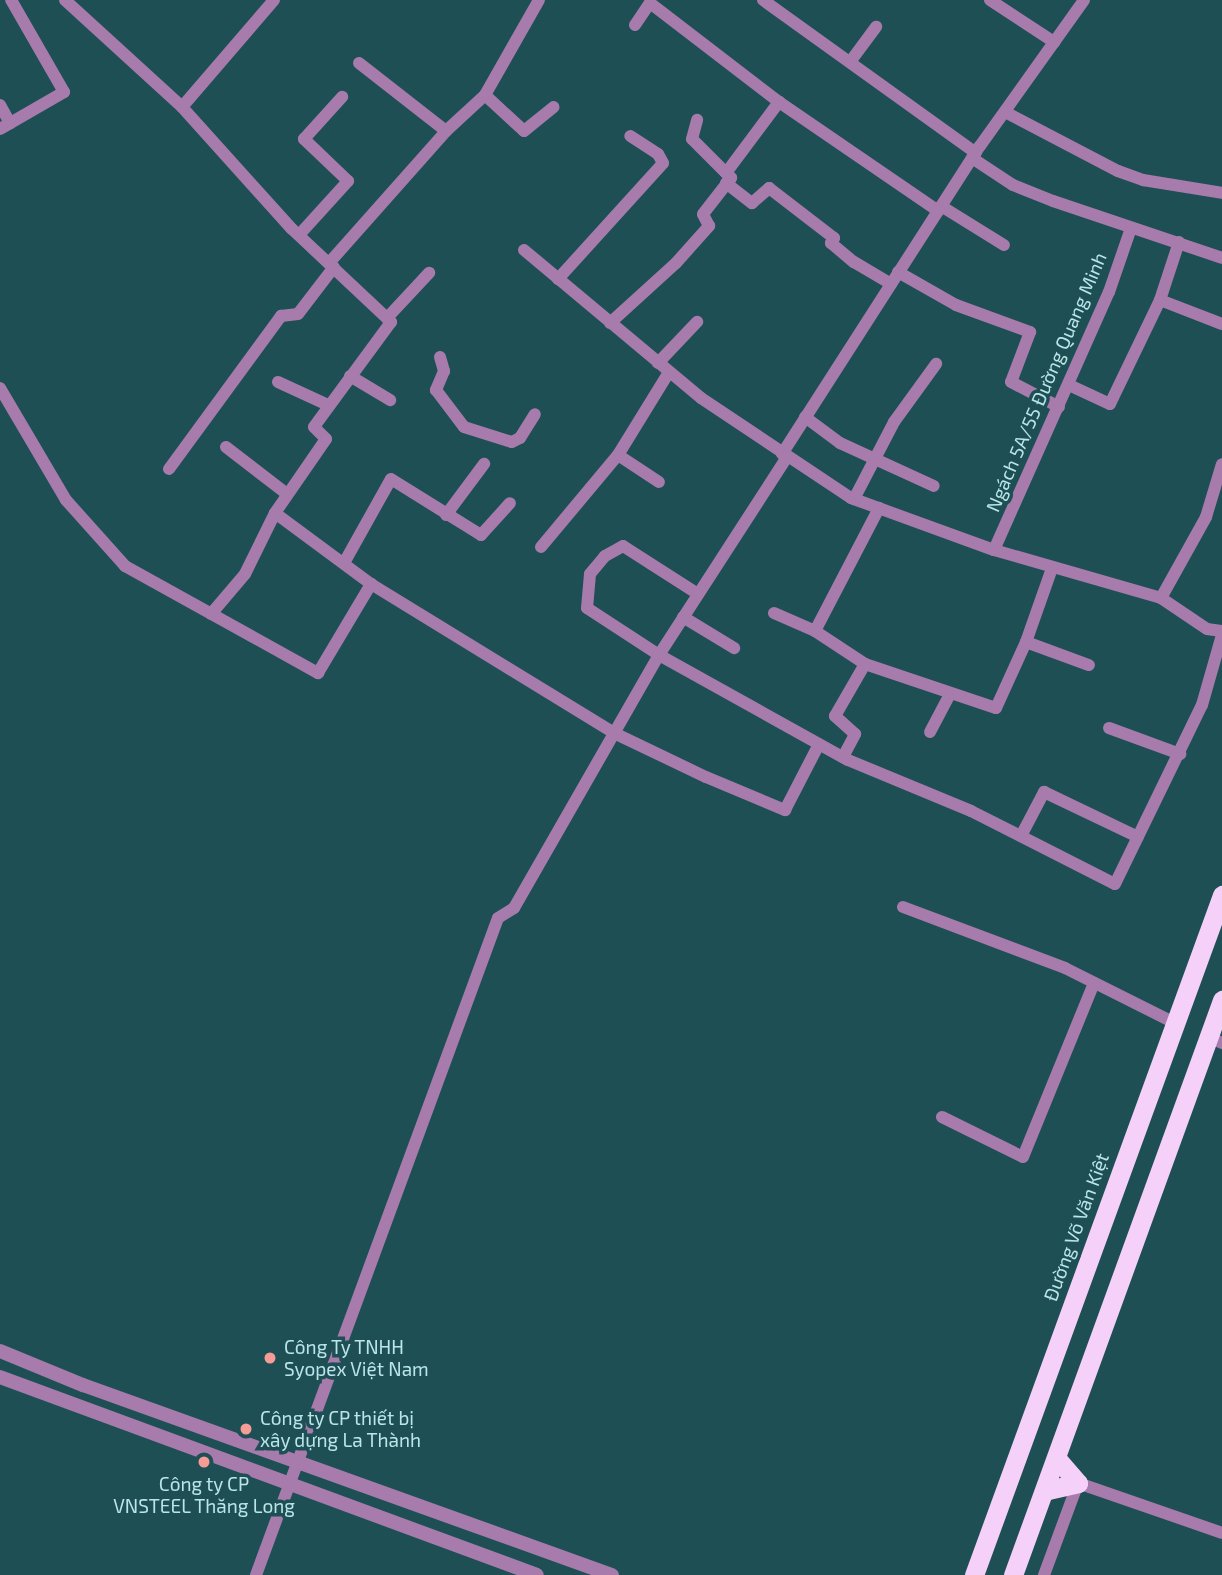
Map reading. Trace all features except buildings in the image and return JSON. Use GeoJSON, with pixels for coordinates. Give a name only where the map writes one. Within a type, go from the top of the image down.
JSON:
{"type":"FeatureCollection","features":[{"type":"Feature","properties":{"kind":"highway","name":"Đường Võ Văn Kiệt"},"geometry":{"type":"LineString","coordinates":[[974,1575],[1222,895]]}},
{"type":"Feature","properties":{"kind":"highway"},"geometry":{"type":"LineString","coordinates":[[1024,1575],[1130,1254],[1219,1042],[1222,1000]]}},
{"type":"Feature","properties":{"kind":"highway"},"geometry":{"type":"LineString","coordinates":[[1050,1490],[1078,1483],[1060,1462]]}},
{"type":"Feature","properties":{"kind":"highway"},"geometry":{"type":"LineString","coordinates":[[1013,1575],[1050,1490]]}},
{"type":"Feature","properties":{"kind":"street"},"geometry":{"type":"LineString","coordinates":[[0,105],[5,126],[64,92],[12,0]]}},
{"type":"Feature","properties":{"kind":"street"},"geometry":{"type":"LineString","coordinates":[[65,0],[182,107],[299,235],[391,321],[314,427],[326,439],[275,513],[245,574],[211,614]]}},
{"type":"Feature","properties":{"kind":"street"},"geometry":{"type":"LineString","coordinates":[[182,107],[274,0]]}},
{"type":"Feature","properties":{"kind":"street"},"geometry":{"type":"LineString","coordinates":[[169,469],[281,316],[298,314],[331,265],[446,131],[485,95],[539,0]]}},
{"type":"Feature","properties":{"kind":"street"},"geometry":{"type":"LineString","coordinates":[[763,0],[1013,185],[1222,258]]}},
{"type":"Feature","properties":{"kind":"street"},"geometry":{"type":"LineString","coordinates":[[990,0],[1054,41]]}},
{"type":"Feature","properties":{"kind":"street"},"geometry":{"type":"LineString","coordinates":[[256,1575],[498,918],[514,908],[659,655],[784,456],[805,417],[939,208],[1084,0]]}},
{"type":"Feature","properties":{"kind":"street"},"geometry":{"type":"LineString","coordinates":[[635,25],[652,2],[779,102],[939,208],[1004,245]]}},
{"type":"Feature","properties":{"kind":"street"},"geometry":{"type":"LineString","coordinates":[[850,62],[876,27]]}},
{"type":"Feature","properties":{"kind":"street"},"geometry":{"type":"LineString","coordinates":[[359,63],[446,131]]}},
{"type":"Feature","properties":{"kind":"street"},"geometry":{"type":"LineString","coordinates":[[485,95],[524,131],[554,107]]}},
{"type":"Feature","properties":{"kind":"street"},"geometry":{"type":"LineString","coordinates":[[299,235],[348,181],[304,139],[342,97]]}},
{"type":"Feature","properties":{"kind":"street"},"geometry":{"type":"LineString","coordinates":[[610,323],[676,263],[709,226],[702,214],[779,102]]}},
{"type":"Feature","properties":{"kind":"street"},"geometry":{"type":"LineString","coordinates":[[1005,112],[1118,171],[1143,180],[1222,193]]}},
{"type":"Feature","properties":{"kind":"street"},"geometry":{"type":"LineString","coordinates":[[697,120],[692,139],[752,204],[769,188],[834,238],[831,243],[854,262],[891,284]]}},
{"type":"Feature","properties":{"kind":"street"},"geometry":{"type":"LineString","coordinates":[[558,279],[663,163],[659,154],[630,136]]}},
{"type":"Feature","properties":{"kind":"street","name":"Ngách 5A/55 Đường Quang Minh"},"geometry":{"type":"LineString","coordinates":[[993,550],[1069,385],[1131,228]]}},
{"type":"Feature","properties":{"kind":"street"},"geometry":{"type":"LineString","coordinates":[[1069,385],[1110,404],[1160,300],[1179,242]]}},
{"type":"Feature","properties":{"kind":"street"},"geometry":{"type":"LineString","coordinates":[[524,250],[669,372],[784,456],[854,499],[993,550],[1161,598],[1207,629],[1222,633],[1202,705],[1115,884],[1021,836],[843,757],[659,655],[587,608],[590,574],[605,556],[623,546],[698,594]]}},
{"type":"Feature","properties":{"kind":"street"},"geometry":{"type":"LineString","coordinates":[[898,272],[956,306],[1030,332],[1010,382],[1059,407]]}},
{"type":"Feature","properties":{"kind":"street"},"geometry":{"type":"LineString","coordinates":[[387,318],[429,273]]}},
{"type":"Feature","properties":{"kind":"street"},"geometry":{"type":"LineString","coordinates":[[1160,300],[1222,324]]}},
{"type":"Feature","properties":{"kind":"street"},"geometry":{"type":"LineString","coordinates":[[658,363],[697,322]]}},
{"type":"Feature","properties":{"kind":"street"},"geometry":{"type":"LineString","coordinates":[[440,357],[444,367],[436,390],[464,427],[512,442],[520,438],[535,414]]}},
{"type":"Feature","properties":{"kind":"street"},"geometry":{"type":"LineString","coordinates":[[854,499],[873,459],[936,363]]}},
{"type":"Feature","properties":{"kind":"street"},"geometry":{"type":"LineString","coordinates":[[541,547],[618,454],[669,372]]}},
{"type":"Feature","properties":{"kind":"street"},"geometry":{"type":"LineString","coordinates":[[350,376],[390,400]]}},
{"type":"Feature","properties":{"kind":"street"},"geometry":{"type":"LineString","coordinates":[[278,382],[328,405]]}},
{"type":"Feature","properties":{"kind":"street"},"geometry":{"type":"LineString","coordinates":[[0,388],[66,499],[125,566],[318,673],[370,584]]}},
{"type":"Feature","properties":{"kind":"street"},"geometry":{"type":"LineString","coordinates":[[805,417],[840,443],[934,486]]}},
{"type":"Feature","properties":{"kind":"street"},"geometry":{"type":"LineString","coordinates":[[226,447],[288,494]]}},
{"type":"Feature","properties":{"kind":"street"},"geometry":{"type":"LineString","coordinates":[[618,454],[659,482]]}},
{"type":"Feature","properties":{"kind":"street"},"geometry":{"type":"LineString","coordinates":[[446,515],[484,464]]}},
{"type":"Feature","properties":{"kind":"street"},"geometry":{"type":"LineString","coordinates":[[1161,598],[1206,517],[1222,464]]}},
{"type":"Feature","properties":{"kind":"street"},"geometry":{"type":"LineString","coordinates":[[344,564],[391,479],[481,535],[510,503]]}},
{"type":"Feature","properties":{"kind":"street"},"geometry":{"type":"LineString","coordinates":[[815,631],[879,508]]}},
{"type":"Feature","properties":{"kind":"street"},"geometry":{"type":"LineString","coordinates":[[275,513],[370,584],[614,733],[785,810],[819,744]]}},
{"type":"Feature","properties":{"kind":"street"},"geometry":{"type":"LineString","coordinates":[[774,613],[815,631],[865,664],[949,696],[996,708],[1026,642],[1052,568]]}},
{"type":"Feature","properties":{"kind":"street"},"geometry":{"type":"LineString","coordinates":[[683,617],[734,648]]}},
{"type":"Feature","properties":{"kind":"street"},"geometry":{"type":"LineString","coordinates":[[1026,642],[1089,665]]}},
{"type":"Feature","properties":{"kind":"street"},"geometry":{"type":"LineString","coordinates":[[843,757],[855,734],[835,716],[865,664]]}},
{"type":"Feature","properties":{"kind":"street"},"geometry":{"type":"LineString","coordinates":[[930,732],[949,696]]}},
{"type":"Feature","properties":{"kind":"street"},"geometry":{"type":"LineString","coordinates":[[1110,728],[1180,754]]}},
{"type":"Feature","properties":{"kind":"street"},"geometry":{"type":"LineString","coordinates":[[1021,836],[1044,793],[1138,837]]}},
{"type":"Feature","properties":{"kind":"street"},"geometry":{"type":"LineString","coordinates":[[903,907],[1094,983],[1175,1023]]}},
{"type":"Feature","properties":{"kind":"street"},"geometry":{"type":"LineString","coordinates":[[942,1117],[1023,1157],[1094,983]]}},
{"type":"Feature","properties":{"kind":"street"},"geometry":{"type":"LineString","coordinates":[[0,1351],[612,1575]]}},
{"type":"Feature","properties":{"kind":"street"},"geometry":{"type":"LineString","coordinates":[[0,1377],[537,1575]]}},
{"type":"Feature","properties":{"kind":"street"},"geometry":{"type":"LineString","coordinates":[[1044,1575],[1078,1483],[1222,1533]]}},
{"type":"Feature","properties":{"kind":"place","name":"Công Ty TNHH Syopex Việt Nam"},"geometry":{"type":"Point","coordinates":[270,1358]}},
{"type":"Feature","properties":{"kind":"place","name":"Công ty CP thiết bị xây dựng La Thành"},"geometry":{"type":"Point","coordinates":[246,1429]}},
{"type":"Feature","properties":{"kind":"place","name":"Công ty CP VNSTEEL Thăng Long"},"geometry":{"type":"Point","coordinates":[204,1462]}}]}
